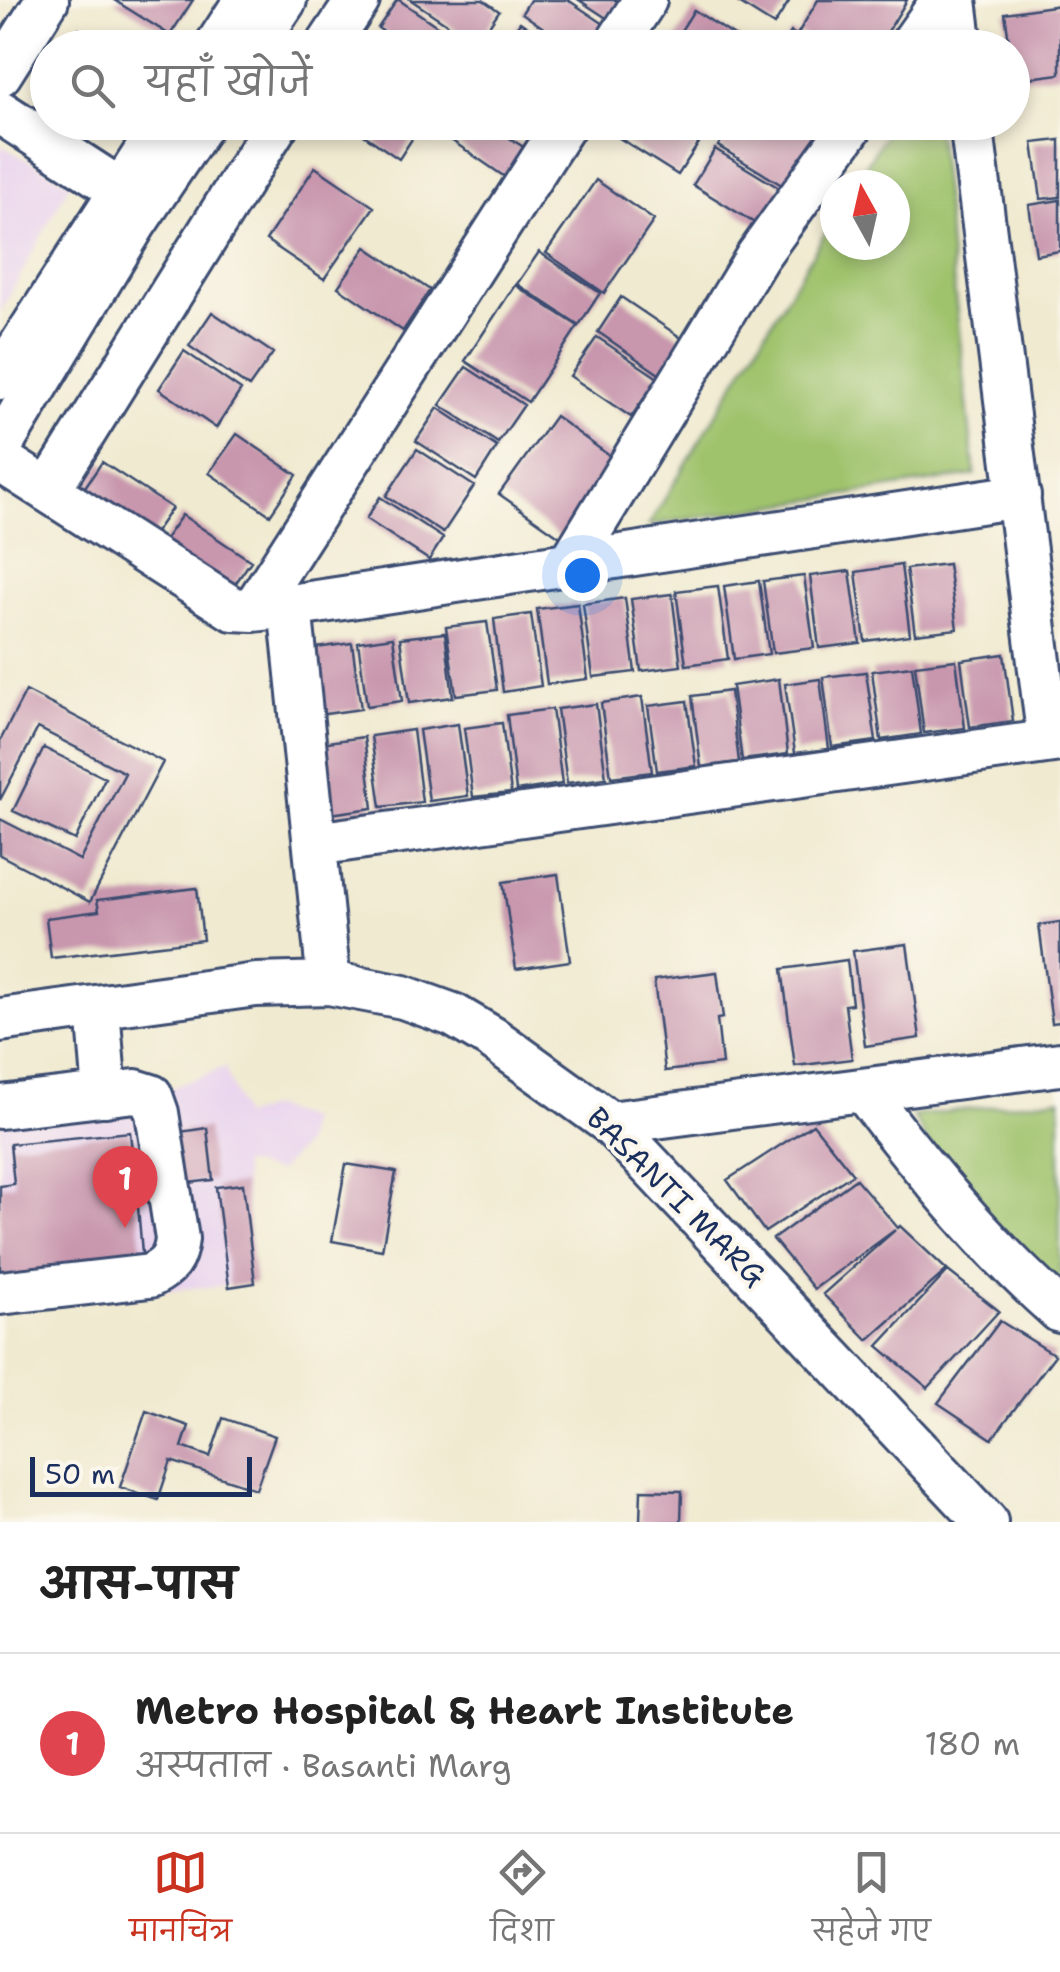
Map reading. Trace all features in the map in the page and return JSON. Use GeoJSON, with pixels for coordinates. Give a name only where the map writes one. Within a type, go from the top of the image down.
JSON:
{"type":"FeatureCollection","features":[{"type":"Feature","properties":{"kind":"street"},"geometry":{"type":"LineString","coordinates":[[0,74],[48,0]]}},
{"type":"Feature","properties":{"kind":"street"},"geometry":{"type":"LineString","coordinates":[[227,30],[246,0]]}},
{"type":"Feature","properties":{"kind":"street"},"geometry":{"type":"LineString","coordinates":[[265,30],[285,0]]}},
{"type":"Feature","properties":{"kind":"street"},"geometry":{"type":"LineString","coordinates":[[338,30],[358,0]]}},
{"type":"Feature","properties":{"kind":"street"},"geometry":{"type":"LineString","coordinates":[[626,30],[645,0]]}},
{"type":"Feature","properties":{"kind":"street"},"geometry":{"type":"LineString","coordinates":[[921,30],[943,0]]}},
{"type":"Feature","properties":{"kind":"street"},"geometry":{"type":"LineString","coordinates":[[955,0],[959,30]]}},
{"type":"Feature","properties":{"kind":"street"},"geometry":{"type":"LineString","coordinates":[[0,112],[30,131]]}},
{"type":"Feature","properties":{"kind":"street"},"geometry":{"type":"LineString","coordinates":[[43,140],[133,198]]}},
{"type":"Feature","properties":{"kind":"street"},"geometry":{"type":"LineString","coordinates":[[0,447],[133,198],[157,140]]}},
{"type":"Feature","properties":{"kind":"street"},"geometry":{"type":"LineString","coordinates":[[0,378],[133,198],[186,140]]}},
{"type":"Feature","properties":{"kind":"street"},"geometry":{"type":"LineString","coordinates":[[48,491],[267,140]]}},
{"type":"Feature","properties":{"kind":"street"},"geometry":{"type":"LineString","coordinates":[[329,982],[314,844],[271,608],[555,140]]}},
{"type":"Feature","properties":{"kind":"street"},"geometry":{"type":"LineString","coordinates":[[570,564],[757,257],[841,140]]}},
{"type":"Feature","properties":{"kind":"street"},"geometry":{"type":"LineString","coordinates":[[314,844],[1054,741],[973,140]]}},
{"type":"Feature","properties":{"kind":"street"},"geometry":{"type":"LineString","coordinates":[[0,460],[233,609],[271,608],[1019,496]]}},
{"type":"Feature","properties":{"kind":"street","name":"BASANTI MARG"},"geometry":{"type":"LineString","coordinates":[[0,1020],[256,985],[329,982],[403,996],[453,1015],[610,1123],[986,1522]]}},
{"type":"Feature","properties":{"kind":"street"},"geometry":{"type":"LineString","coordinates":[[98,1006],[105,1095]]}},
{"type":"Feature","properties":{"kind":"street"},"geometry":{"type":"LineString","coordinates":[[610,1123],[1060,1064]]}},
{"type":"Feature","properties":{"kind":"street"},"geometry":{"type":"LineString","coordinates":[[863,1090],[922,1168],[1020,1276],[1060,1311]]}},
{"type":"Feature","properties":{"kind":"street"},"geometry":{"type":"LineString","coordinates":[[0,1107],[135,1091],[151,1096],[177,1238],[176,1252],[167,1267],[150,1276],[0,1293]]}},
{"type":"Feature","properties":{"kind":"shaded area"},"geometry":{"type":"Polygon","coordinates":[[[0,145],[70,183],[0,313],[0,145]]]}},
{"type":"Feature","properties":{"kind":"shaded area"},"geometry":{"type":"Polygon","coordinates":[[[225,1067],[243,1117],[270,1107],[308,1119],[304,1145],[277,1172],[242,1163],[255,1283],[0,1303],[0,1121],[131,1104],[225,1067]]]}},
{"type":"Feature","properties":{"kind":"green space"},"geometry":{"type":"Polygon","coordinates":[[[882,140],[938,140],[975,475],[649,525],[820,242],[820,260],[910,260],[910,170],[863,170],[882,140]]]}},
{"type":"Feature","properties":{"kind":"green space"},"geometry":{"type":"Polygon","coordinates":[[[1060,1098],[1060,1293],[941,1166],[913,1116],[1060,1098]]]}},
{"type":"Feature","properties":{"kind":"building"},"geometry":{"type":"Polygon","coordinates":[[[114,0],[193,0],[173,30],[162,30],[114,0]]]}},
{"type":"Feature","properties":{"kind":"building"},"geometry":{"type":"Polygon","coordinates":[[[399,0],[443,30],[381,30],[378,28],[399,0]]]}},
{"type":"Feature","properties":{"kind":"building"},"geometry":{"type":"Polygon","coordinates":[[[411,0],[483,0],[499,11],[486,30],[456,30],[411,0]]]}},
{"type":"Feature","properties":{"kind":"building"},"geometry":{"type":"Polygon","coordinates":[[[530,0],[568,0],[607,26],[604,30],[546,30],[522,13],[530,0]]]}},
{"type":"Feature","properties":{"kind":"building"},"geometry":{"type":"Polygon","coordinates":[[[579,0],[621,0],[608,19],[579,0]]]}},
{"type":"Feature","properties":{"kind":"building"},"geometry":{"type":"Polygon","coordinates":[[[734,0],[790,0],[774,25],[734,0]]]}},
{"type":"Feature","properties":{"kind":"building"},"geometry":{"type":"Polygon","coordinates":[[[818,0],[907,0],[889,30],[800,30],[818,0]]]}},
{"type":"Feature","properties":{"kind":"building"},"geometry":{"type":"Polygon","coordinates":[[[1060,5],[1060,74],[1030,78],[1030,30],[1007,30],[1005,13],[1060,5]]]}},
{"type":"Feature","properties":{"kind":"building"},"geometry":{"type":"Polygon","coordinates":[[[694,10],[725,30],[681,30],[694,10]]]}},
{"type":"Feature","properties":{"kind":"building"},"geometry":{"type":"Polygon","coordinates":[[[520,22],[532,30],[514,30],[520,22]]]}},
{"type":"Feature","properties":{"kind":"building"},"geometry":{"type":"Polygon","coordinates":[[[371,140],[411,140],[399,159],[371,140]]]}},
{"type":"Feature","properties":{"kind":"building"},"geometry":{"type":"Polygon","coordinates":[[[451,140],[513,140],[525,148],[505,177],[451,140]]]}},
{"type":"Feature","properties":{"kind":"building"},"geometry":{"type":"Polygon","coordinates":[[[623,140],[701,140],[678,175],[623,140]]]}},
{"type":"Feature","properties":{"kind":"building"},"geometry":{"type":"Polygon","coordinates":[[[722,140],[822,140],[790,190],[718,146],[722,140]]]}},
{"type":"Feature","properties":{"kind":"building"},"geometry":{"type":"Polygon","coordinates":[[[1060,140],[1060,197],[1041,199],[1033,143],[1060,140]]]}},
{"type":"Feature","properties":{"kind":"building"},"geometry":{"type":"Polygon","coordinates":[[[715,149],[789,194],[766,230],[693,185],[715,149]]]}},
{"type":"Feature","properties":{"kind":"building"},"geometry":{"type":"Polygon","coordinates":[[[315,167],[374,207],[324,279],[266,240],[315,167]]]}},
{"type":"Feature","properties":{"kind":"building"},"geometry":{"type":"Polygon","coordinates":[[[596,180],[654,220],[604,293],[546,253],[596,180]]]}},
{"type":"Feature","properties":{"kind":"building"},"geometry":{"type":"Polygon","coordinates":[[[1060,200],[1060,251],[1036,255],[1029,205],[1060,200]]]}},
{"type":"Feature","properties":{"kind":"building"},"geometry":{"type":"Polygon","coordinates":[[[366,247],[430,290],[403,331],[338,287],[366,247]]]}},
{"type":"Feature","properties":{"kind":"building"},"geometry":{"type":"Polygon","coordinates":[[[539,252],[600,293],[579,325],[517,284],[539,252]]]}},
{"type":"Feature","properties":{"kind":"building"},"geometry":{"type":"Polygon","coordinates":[[[515,285],[578,326],[528,402],[465,361],[515,285]]]}},
{"type":"Feature","properties":{"kind":"building"},"geometry":{"type":"Polygon","coordinates":[[[621,297],[683,339],[659,374],[598,332],[621,297]]]}},
{"type":"Feature","properties":{"kind":"building"},"geometry":{"type":"Polygon","coordinates":[[[212,312],[273,353],[249,387],[189,346],[212,312]]]}},
{"type":"Feature","properties":{"kind":"building"},"geometry":{"type":"Polygon","coordinates":[[[597,337],[658,378],[631,417],[570,376],[597,337]]]}},
{"type":"Feature","properties":{"kind":"building"},"geometry":{"type":"Polygon","coordinates":[[[184,351],[241,390],[216,428],[159,389],[184,351]]]}},
{"type":"Feature","properties":{"kind":"building"},"geometry":{"type":"Polygon","coordinates":[[[466,367],[524,405],[498,443],[440,405],[466,367]]]}},
{"type":"Feature","properties":{"kind":"building"},"geometry":{"type":"Polygon","coordinates":[[[438,408],[497,447],[476,480],[416,441],[438,408]]]}},
{"type":"Feature","properties":{"kind":"building"},"geometry":{"type":"Polygon","coordinates":[[[555,416],[618,462],[563,539],[499,494],[555,416]]]}},
{"type":"Feature","properties":{"kind":"building"},"geometry":{"type":"Polygon","coordinates":[[[237,434],[297,475],[270,515],[209,473],[237,434]]]}},
{"type":"Feature","properties":{"kind":"building"},"geometry":{"type":"Polygon","coordinates":[[[417,449],[474,486],[443,533],[386,496],[417,449]]]}},
{"type":"Feature","properties":{"kind":"building"},"geometry":{"type":"Polygon","coordinates":[[[102,462],[172,508],[144,548],[75,502],[102,462]]]}},
{"type":"Feature","properties":{"kind":"building"},"geometry":{"type":"Polygon","coordinates":[[[380,497],[443,538],[429,560],[366,519],[380,497]]]}},
{"type":"Feature","properties":{"kind":"building"},"geometry":{"type":"Polygon","coordinates":[[[182,515],[251,561],[224,600],[155,553],[182,515]]]}},
{"type":"Feature","properties":{"kind":"building"},"geometry":{"type":"Polygon","coordinates":[[[948,564],[957,629],[915,634],[906,569],[948,564]]]}},
{"type":"Feature","properties":{"kind":"building"},"geometry":{"type":"Polygon","coordinates":[[[901,565],[910,635],[865,641],[856,572],[901,565]]]}},
{"type":"Feature","properties":{"kind":"building"},"geometry":{"type":"Polygon","coordinates":[[[850,571],[860,643],[819,648],[810,576],[850,571]]]}},
{"type":"Feature","properties":{"kind":"building"},"geometry":{"type":"Polygon","coordinates":[[[804,576],[814,648],[773,653],[763,581],[804,576]]]}},
{"type":"Feature","properties":{"kind":"building"},"geometry":{"type":"Polygon","coordinates":[[[759,581],[769,654],[734,659],[724,586],[759,581]]]}},
{"type":"Feature","properties":{"kind":"building"},"geometry":{"type":"Polygon","coordinates":[[[718,586],[728,659],[686,665],[676,591],[718,586]]]}},
{"type":"Feature","properties":{"kind":"building"},"geometry":{"type":"Polygon","coordinates":[[[672,594],[681,666],[641,671],[631,599],[672,594]]]}},
{"type":"Feature","properties":{"kind":"building"},"geometry":{"type":"Polygon","coordinates":[[[625,598],[635,672],[593,677],[583,604],[625,598]]]}},
{"type":"Feature","properties":{"kind":"building"},"geometry":{"type":"Polygon","coordinates":[[[578,604],[588,679],[547,684],[537,609],[578,604]]]}},
{"type":"Feature","properties":{"kind":"building"},"geometry":{"type":"Polygon","coordinates":[[[531,614],[541,686],[503,692],[494,619],[531,614]]]}},
{"type":"Feature","properties":{"kind":"building"},"geometry":{"type":"Polygon","coordinates":[[[487,622],[497,690],[456,695],[446,627],[487,622]]]}},
{"type":"Feature","properties":{"kind":"building"},"geometry":{"type":"Polygon","coordinates":[[[445,633],[453,697],[409,703],[400,638],[445,633]]]}},
{"type":"Feature","properties":{"kind":"building"},"geometry":{"type":"Polygon","coordinates":[[[393,637],[402,701],[367,706],[358,642],[393,637]]]}},
{"type":"Feature","properties":{"kind":"building"},"geometry":{"type":"Polygon","coordinates":[[[352,643],[361,709],[318,715],[309,649],[352,643]]]}},
{"type":"Feature","properties":{"kind":"building"},"geometry":{"type":"Polygon","coordinates":[[[1004,654],[1013,721],[970,727],[961,660],[1004,654]]]}},
{"type":"Feature","properties":{"kind":"building"},"geometry":{"type":"Polygon","coordinates":[[[956,660],[965,728],[924,733],[915,665],[956,660]]]}},
{"type":"Feature","properties":{"kind":"building"},"geometry":{"type":"Polygon","coordinates":[[[912,666],[921,734],[881,740],[872,671],[912,666]]]}},
{"type":"Feature","properties":{"kind":"building"},"geometry":{"type":"Polygon","coordinates":[[[866,672],[876,741],[832,747],[823,677],[866,672]]]}},
{"type":"Feature","properties":{"kind":"building"},"geometry":{"type":"Polygon","coordinates":[[[779,679],[788,754],[742,760],[732,686],[779,679]]]}},
{"type":"Feature","properties":{"kind":"building"},"geometry":{"type":"Polygon","coordinates":[[[820,679],[829,749],[795,753],[785,684],[820,679]]]}},
{"type":"Feature","properties":{"kind":"building"},"geometry":{"type":"Polygon","coordinates":[[[26,691],[163,762],[90,902],[0,855],[0,819],[80,860],[125,773],[38,728],[0,800],[0,741],[26,691]]]}},
{"type":"Feature","properties":{"kind":"building"},"geometry":{"type":"Polygon","coordinates":[[[730,691],[739,762],[701,767],[692,696],[730,691]]]}},
{"type":"Feature","properties":{"kind":"building"},"geometry":{"type":"Polygon","coordinates":[[[642,697],[652,772],[611,777],[601,703],[642,697]]]}},
{"type":"Feature","properties":{"kind":"building"},"geometry":{"type":"Polygon","coordinates":[[[687,701],[696,766],[657,771],[648,706],[687,701]]]}},
{"type":"Feature","properties":{"kind":"building"},"geometry":{"type":"Polygon","coordinates":[[[596,704],[606,778],[567,783],[557,709],[596,704]]]}},
{"type":"Feature","properties":{"kind":"building"},"geometry":{"type":"Polygon","coordinates":[[[552,709],[562,784],[516,791],[507,715],[552,709]]]}},
{"type":"Feature","properties":{"kind":"building"},"geometry":{"type":"Polygon","coordinates":[[[502,723],[511,793],[473,797],[464,728],[502,723]]]}},
{"type":"Feature","properties":{"kind":"building"},"geometry":{"type":"Polygon","coordinates":[[[458,724],[468,796],[429,801],[419,730],[458,724]]]}},
{"type":"Feature","properties":{"kind":"building"},"geometry":{"type":"Polygon","coordinates":[[[413,730],[422,802],[381,807],[371,736],[413,730]]]}},
{"type":"Feature","properties":{"kind":"building"},"geometry":{"type":"Polygon","coordinates":[[[364,737],[373,808],[330,814],[320,743],[364,737]]]}},
{"type":"Feature","properties":{"kind":"building"},"geometry":{"type":"Polygon","coordinates":[[[44,748],[105,778],[75,840],[13,811],[44,748]]]}},
{"type":"Feature","properties":{"kind":"building"},"geometry":{"type":"Polygon","coordinates":[[[558,874],[570,961],[516,969],[503,882],[558,874]]]}},
{"type":"Feature","properties":{"kind":"building"},"geometry":{"type":"Polygon","coordinates":[[[197,888],[203,940],[51,958],[46,918],[99,911],[97,900],[197,888]]]}},
{"type":"Feature","properties":{"kind":"building"},"geometry":{"type":"Polygon","coordinates":[[[1060,922],[1060,1022],[1052,1023],[1039,925],[1060,922]]]}},
{"type":"Feature","properties":{"kind":"building"},"geometry":{"type":"Polygon","coordinates":[[[907,944],[920,1038],[865,1046],[853,951],[907,944]]]}},
{"type":"Feature","properties":{"kind":"building"},"geometry":{"type":"Polygon","coordinates":[[[847,960],[852,1004],[845,1005],[852,1059],[795,1066],[782,969],[847,960]]]}},
{"type":"Feature","properties":{"kind":"building"},"geometry":{"type":"Polygon","coordinates":[[[717,972],[723,1018],[717,1019],[722,1064],[665,1071],[654,980],[717,972]]]}},
{"type":"Feature","properties":{"kind":"building"},"geometry":{"type":"Polygon","coordinates":[[[813,1124],[853,1174],[765,1232],[727,1180],[813,1124]]]}},
{"type":"Feature","properties":{"kind":"building"},"geometry":{"type":"Polygon","coordinates":[[[207,1128],[213,1180],[180,1184],[173,1133],[207,1128]]]}},
{"type":"Feature","properties":{"kind":"building"},"geometry":{"type":"Polygon","coordinates":[[[130,1132],[135,1180],[123,1181],[126,1208],[138,1207],[143,1265],[0,1279],[0,1186],[14,1184],[10,1144],[130,1132]]]}},
{"type":"Feature","properties":{"kind":"building"},"geometry":{"type":"Polygon","coordinates":[[[346,1164],[396,1172],[382,1250],[332,1241],[346,1164]]]}},
{"type":"Feature","properties":{"kind":"building"},"geometry":{"type":"Polygon","coordinates":[[[856,1179],[898,1228],[947,1270],[868,1340],[823,1294],[895,1230],[814,1289],[773,1239],[856,1179]]]}},
{"type":"Feature","properties":{"kind":"building"},"geometry":{"type":"Polygon","coordinates":[[[243,1184],[255,1283],[229,1287],[216,1187],[243,1184]]]}},
{"type":"Feature","properties":{"kind":"building"},"geometry":{"type":"Polygon","coordinates":[[[948,1271],[999,1311],[928,1388],[878,1346],[948,1271]]]}},
{"type":"Feature","properties":{"kind":"building"},"geometry":{"type":"Polygon","coordinates":[[[1000,1321],[1055,1355],[992,1439],[938,1403],[1000,1321]]]}},
{"type":"Feature","properties":{"kind":"building"},"geometry":{"type":"Polygon","coordinates":[[[146,1411],[189,1426],[182,1447],[210,1457],[223,1418],[275,1436],[256,1489],[171,1461],[158,1500],[120,1487],[146,1411]]]}},
{"type":"Feature","properties":{"kind":"building"},"geometry":{"type":"Polygon","coordinates":[[[641,1490],[682,1491],[681,1522],[640,1522],[641,1490]]]}},
{"type":"Feature","properties":{"kind":"place","name":"Metro Hospital & Heart Institute"},"geometry":{"type":"Point","coordinates":[125,1228]}}]}
